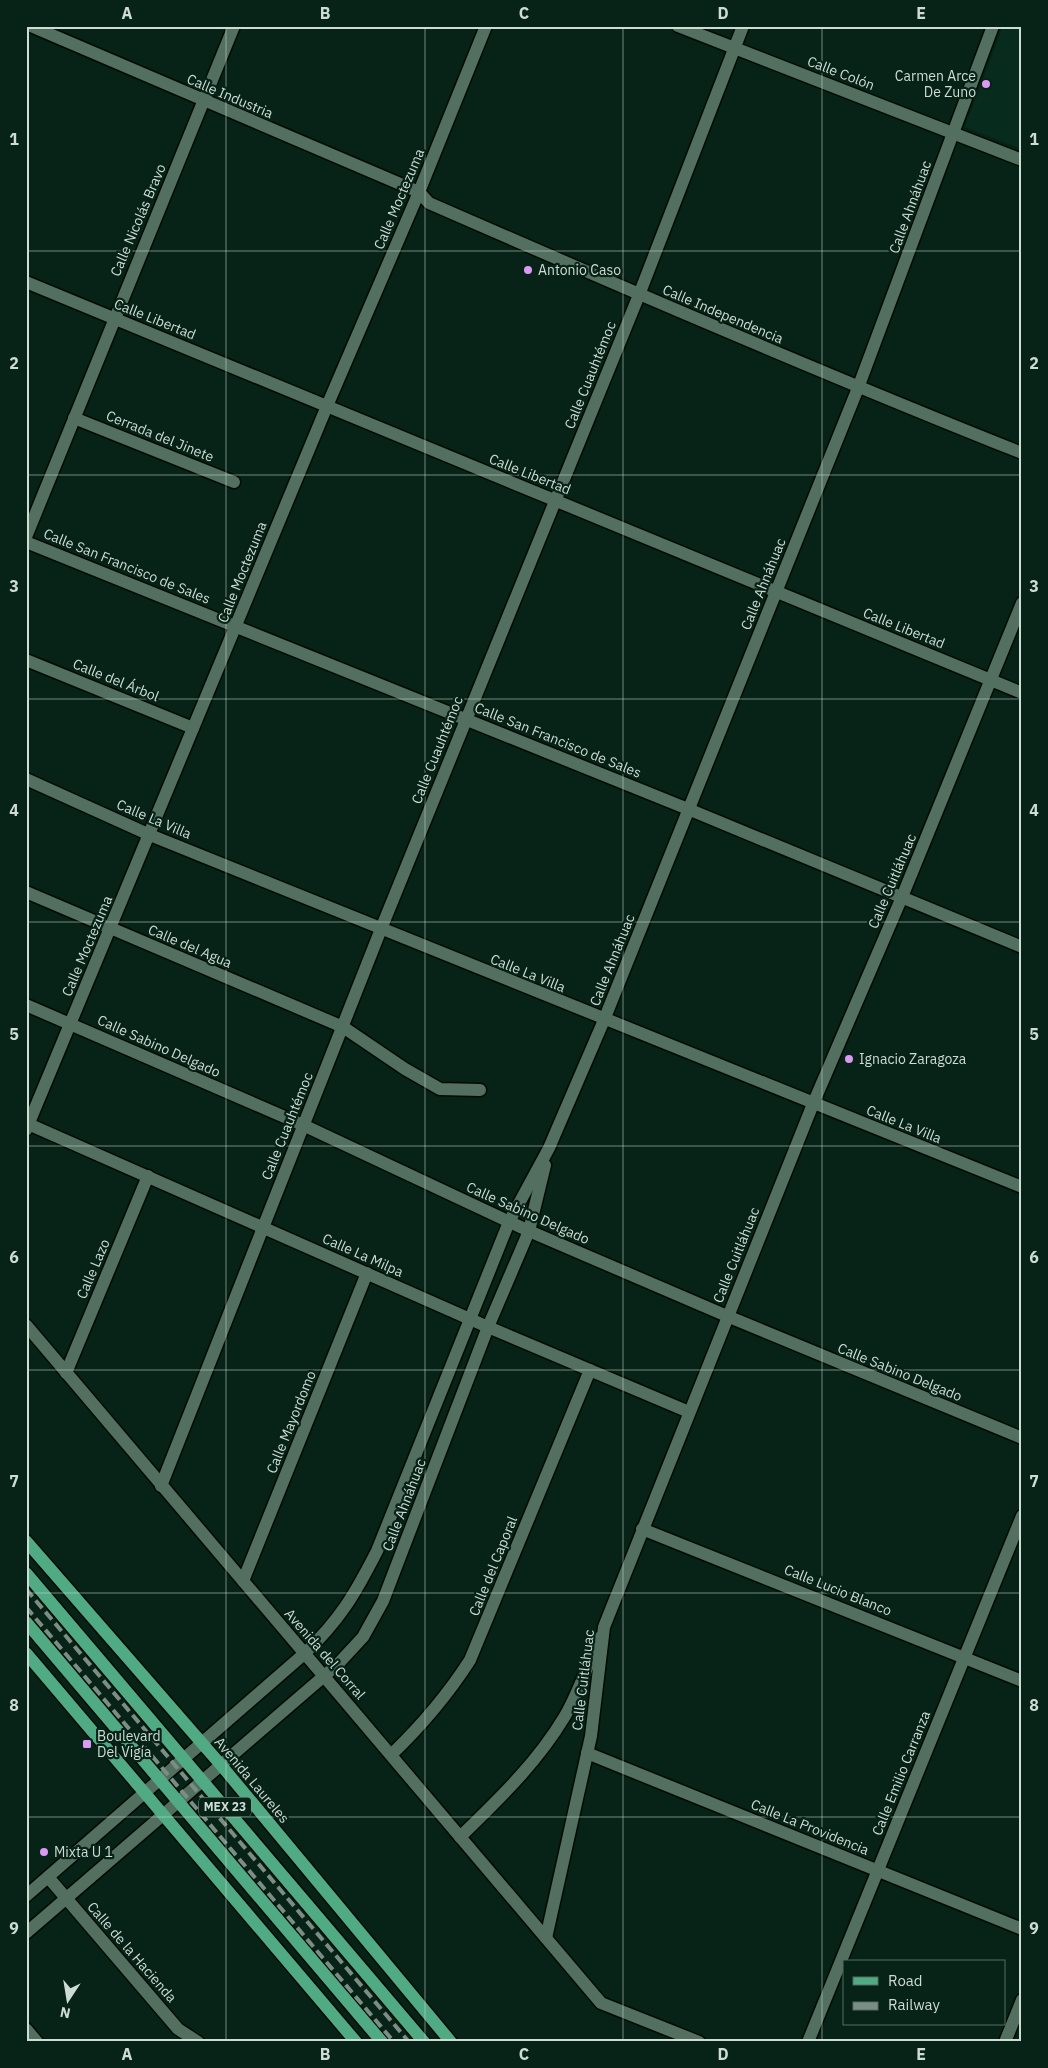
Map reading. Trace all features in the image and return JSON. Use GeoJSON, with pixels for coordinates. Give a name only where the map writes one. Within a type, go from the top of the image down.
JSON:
{"type":"FeatureCollection","features":[{"type":"Feature","properties":{"kind":"main road","name":"Avenida Laureles"},"geometry":{"type":"LineString","coordinates":[[26,1541],[221,1765],[451,2042]]}},
{"type":"Feature","properties":{"kind":"main road","name":"MEX 23"},"geometry":{"type":"LineString","coordinates":[[26,1573],[424,2042]]}},
{"type":"Feature","properties":{"kind":"main road","name":"MEX 23"},"geometry":{"type":"LineString","coordinates":[[26,1622],[382,2042]]}},
{"type":"Feature","properties":{"kind":"main road"},"geometry":{"type":"LineString","coordinates":[[26,1653],[356,2042]]}},
{"type":"Feature","properties":{"kind":"street","name":"Calle Industria"},"geometry":{"type":"LineString","coordinates":[[31,26],[204,102],[419,192]]}},
{"type":"Feature","properties":{"kind":"street","name":"Calle Nicolás Bravo"},"geometry":{"type":"LineString","coordinates":[[26,537],[234,26]]}},
{"type":"Feature","properties":{"kind":"street","name":"Calle Moctezuma"},"geometry":{"type":"LineString","coordinates":[[27,1126],[150,835],[327,406],[419,192],[486,26]]}},
{"type":"Feature","properties":{"kind":"street","name":"Calle Colón"},"geometry":{"type":"LineString","coordinates":[[678,26],[1022,160]]}},
{"type":"Feature","properties":{"kind":"street","name":"Calle Cuauhtémoc"},"geometry":{"type":"LineString","coordinates":[[161,1486],[381,930],[554,500],[639,295],[743,26]]}},
{"type":"Feature","properties":{"kind":"street","name":"Calle Ahnáhuac"},"geometry":{"type":"LineString","coordinates":[[26,1896],[304,1654],[323,1636],[354,1597],[377,1550],[469,1318],[510,1222],[549,1148],[604,1020],[858,388],[993,26]]}},
{"type":"Feature","properties":{"kind":"street","name":"Calle Independencia"},"geometry":{"type":"LineString","coordinates":[[419,192],[429,204],[639,295],[858,388],[1022,453]]}},
{"type":"Feature","properties":{"kind":"street","name":"Calle Libertad"},"geometry":{"type":"LineString","coordinates":[[26,282],[1022,693]]}},
{"type":"Feature","properties":{"kind":"street","name":"Cerrada del Jinete"},"geometry":{"type":"LineString","coordinates":[[74,418],[234,482]]}},
{"type":"Feature","properties":{"kind":"street","name":"Calle San Francisco de Sales"},"geometry":{"type":"LineString","coordinates":[[26,542],[688,809],[1022,947]]}},
{"type":"Feature","properties":{"kind":"street","name":"Calle Cuitláhuac"},"geometry":{"type":"LineString","coordinates":[[546,1938],[587,1753],[604,1627],[813,1104],[902,897],[1022,603]]}},
{"type":"Feature","properties":{"kind":"street","name":"Calle del Árbol"},"geometry":{"type":"LineString","coordinates":[[26,660],[194,728]]}},
{"type":"Feature","properties":{"kind":"street","name":"Calle La Villa"},"geometry":{"type":"LineString","coordinates":[[26,779],[150,835],[381,930],[1022,1187]]}},
{"type":"Feature","properties":{"kind":"street","name":"Calle del Agua"},"geometry":{"type":"LineString","coordinates":[[26,892],[343,1027],[405,1069],[440,1088],[480,1090]]}},
{"type":"Feature","properties":{"kind":"street","name":"Calle Sabino Delgado"},"geometry":{"type":"LineString","coordinates":[[26,1005],[303,1126],[529,1231],[727,1316],[1022,1438]]}},
{"type":"Feature","properties":{"kind":"street","name":"Calle La Milpa"},"geometry":{"type":"LineString","coordinates":[[27,1126],[148,1176],[488,1327],[689,1412]]}},
{"type":"Feature","properties":{"kind":"street","name":"Calle Ahnáhuac"},"geometry":{"type":"LineString","coordinates":[[26,1933],[324,1676],[363,1637],[383,1601],[488,1327],[529,1231],[549,1148]]}},
{"type":"Feature","properties":{"kind":"street","name":"Calle Lazo"},"geometry":{"type":"LineString","coordinates":[[66,1373],[148,1176]]}},
{"type":"Feature","properties":{"kind":"street","name":"Calle Mayordomo"},"geometry":{"type":"LineString","coordinates":[[243,1581],[367,1273]]}},
{"type":"Feature","properties":{"kind":"street","name":"Avenida del Corral"},"geometry":{"type":"LineString","coordinates":[[26,1325],[304,1654],[392,1754],[600,2002],[698,2042]]}},
{"type":"Feature","properties":{"kind":"street","name":"Calle del Caporal"},"geometry":{"type":"LineString","coordinates":[[392,1754],[424,1724],[450,1692],[470,1660],[590,1370]]}},
{"type":"Feature","properties":{"kind":"street","name":"Calle Emilio Carranza"},"geometry":{"type":"LineString","coordinates":[[808,2042],[1022,1516]]}},
{"type":"Feature","properties":{"kind":"street","name":"Calle Lucio Blanco"},"geometry":{"type":"LineString","coordinates":[[642,1529],[964,1656],[1022,1681]]}},
{"type":"Feature","properties":{"kind":"street"},"geometry":{"type":"LineString","coordinates":[[460,1837],[512,1786],[544,1747],[565,1714],[604,1627]]}},
{"type":"Feature","properties":{"kind":"street","name":"Calle La Providencia"},"geometry":{"type":"LineString","coordinates":[[587,1753],[1022,1929]]}},
{"type":"Feature","properties":{"kind":"street","name":"Calle de la Hacienda"},"geometry":{"type":"LineString","coordinates":[[48,1877],[178,2029],[198,2042]]}},
{"type":"Feature","properties":{"kind":"street"},"geometry":{"type":"LineString","coordinates":[[1005,2042],[1022,2000]]}},
{"type":"Feature","properties":{"kind":"street"},"geometry":{"type":"LineString","coordinates":[[26,2029],[37,2042]]}},
{"type":"Feature","properties":{"kind":"shaded area"},"geometry":{"type":"Polygon","coordinates":[[[1003,26],[1022,26],[1022,149],[965,127],[1003,26]]]}},
{"type":"Feature","properties":{"kind":"railway"},"geometry":{"type":"LineString","coordinates":[[26,1589],[409,2042]]}},
{"type":"Feature","properties":{"kind":"railway"},"geometry":{"type":"LineString","coordinates":[[26,1607],[394,2042]]}},
{"type":"Feature","properties":{"kind":"place","name":"Carmen Arce De Zuno"},"geometry":{"type":"Point","coordinates":[986,84]}},
{"type":"Feature","properties":{"kind":"place","name":"Antonio Caso"},"geometry":{"type":"Point","coordinates":[528,270]}},
{"type":"Feature","properties":{"kind":"place","name":"Ignacio Zaragoza"},"geometry":{"type":"Point","coordinates":[849,1059]}},
{"type":"Feature","properties":{"kind":"place","name":"Boulevard Del Vigía"},"geometry":{"type":"Point","coordinates":[87,1744]}},
{"type":"Feature","properties":{"kind":"place","name":"Mixta U 1"},"geometry":{"type":"Point","coordinates":[44,1852]}}]}
